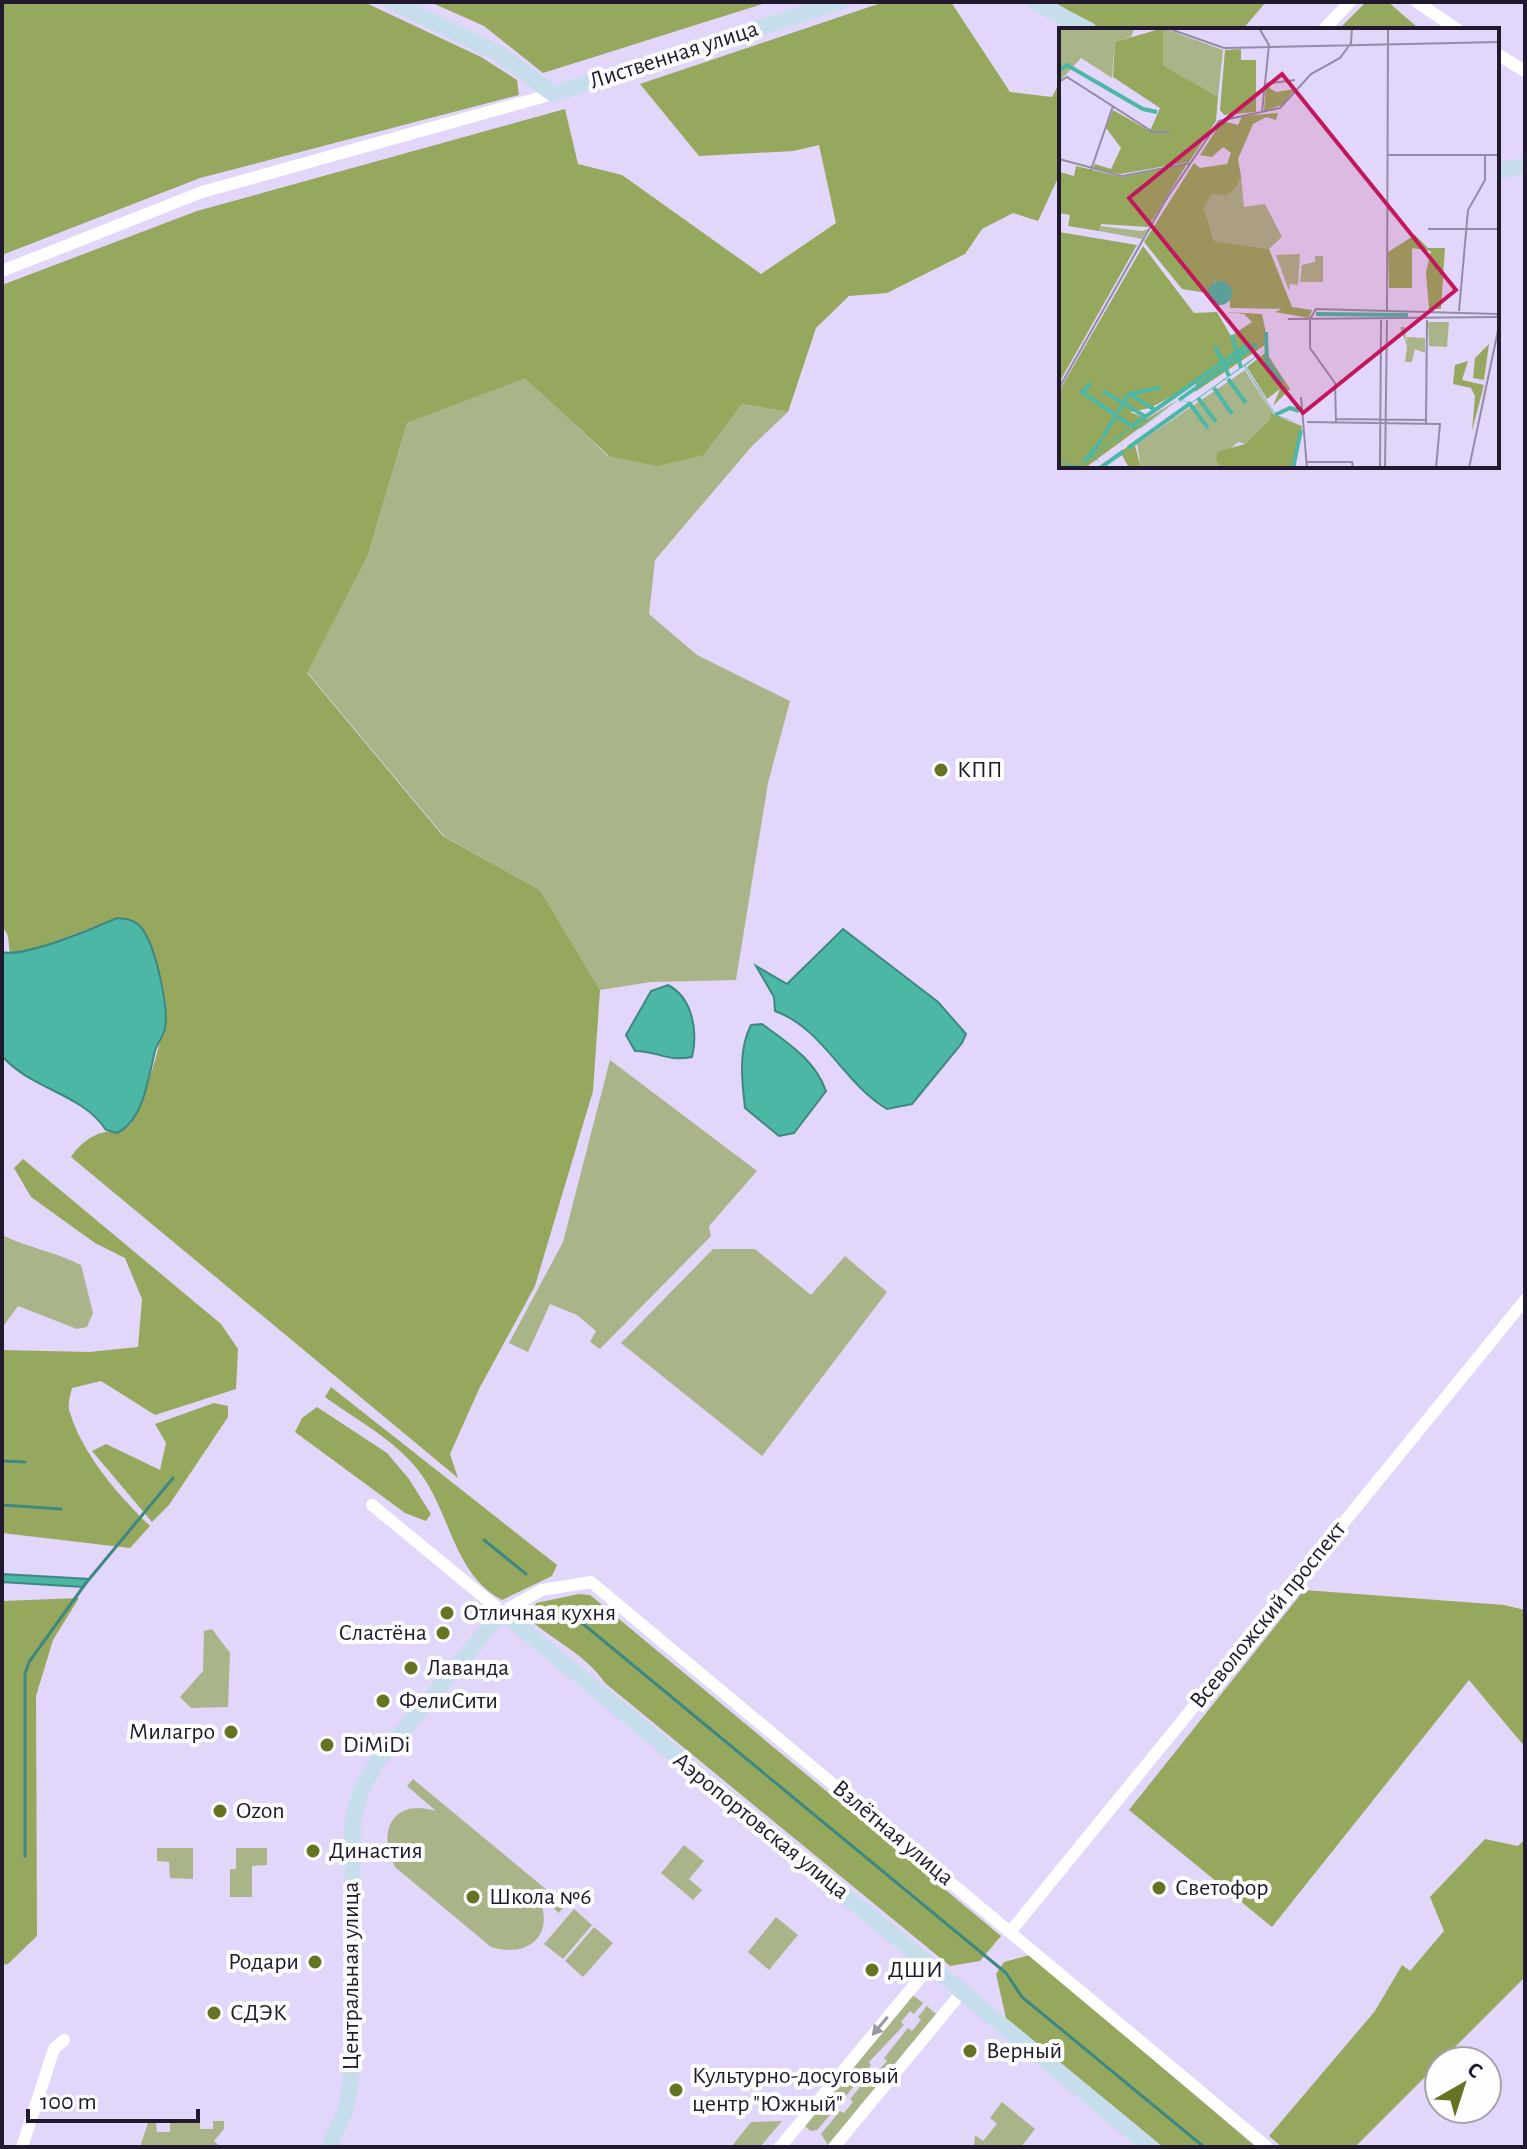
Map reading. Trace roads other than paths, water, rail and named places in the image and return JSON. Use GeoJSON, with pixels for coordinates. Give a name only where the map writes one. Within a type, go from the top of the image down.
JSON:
{"type":"FeatureCollection","features":[{"type":"Feature","properties":{"kind":"street"},"geometry":{"type":"LineString","coordinates":[[392,2],[476,40],[553,94]]}},
{"type":"Feature","properties":{"kind":"street","name":"Лиственная улица"},"geometry":{"type":"LineString","coordinates":[[553,94],[840,2]]}},
{"type":"Feature","properties":{"kind":"street"},"geometry":{"type":"LineString","coordinates":[[1034,2],[1085,28]]}},
{"type":"Feature","properties":{"kind":"street"},"geometry":{"type":"LineString","coordinates":[[1325,28],[1350,2]]}},
{"type":"Feature","properties":{"kind":"street"},"geometry":{"type":"LineString","coordinates":[[1417,2],[1455,28]]}},
{"type":"Feature","properties":{"kind":"street"},"geometry":{"type":"LineString","coordinates":[[1499,55],[1525,71]]}},
{"type":"Feature","properties":{"kind":"street"},"geometry":{"type":"LineString","coordinates":[[2,271],[202,192],[553,94]]}},
{"type":"Feature","properties":{"kind":"street"},"geometry":{"type":"LineString","coordinates":[[1499,172],[1525,165]]}},
{"type":"Feature","properties":{"kind":"street","name":"Всеволожский проспект"},"geometry":{"type":"LineString","coordinates":[[1011,1931],[1525,1300]]}},
{"type":"Feature","properties":{"kind":"street","name":"Аэропортовская улица"},"geometry":{"type":"LineString","coordinates":[[372,1505],[1150,2147]]}},
{"type":"Feature","properties":{"kind":"street","name":"Взлётная улица"},"geometry":{"type":"LineString","coordinates":[[502,1612],[542,1590],[591,1582],[1267,2147]]}},
{"type":"Feature","properties":{"kind":"street","name":"Центральная улица"},"geometry":{"type":"LineString","coordinates":[[329,2147],[346,2109],[351,2081],[353,1818],[361,1791],[377,1762],[502,1612]]}},
{"type":"Feature","properties":{"kind":"street"},"geometry":{"type":"LineString","coordinates":[[780,2147],[930,1966]]}},
{"type":"Feature","properties":{"kind":"street"},"geometry":{"type":"LineString","coordinates":[[834,2147],[962,1992]]}},
{"type":"Feature","properties":{"kind":"street"},"geometry":{"type":"LineString","coordinates":[[22,2147],[54,2049],[64,2040]]}},
{"type":"Feature","properties":{"kind":"waterway"},"geometry":{"type":"LineString","coordinates":[[2,1461],[25,1462]]}},
{"type":"Feature","properties":{"kind":"waterway"},"geometry":{"type":"LineString","coordinates":[[25,1856],[25,1674],[29,1662],[86,1583],[173,1478]]}},
{"type":"Feature","properties":{"kind":"waterway"},"geometry":{"type":"LineString","coordinates":[[2,1505],[61,1509]]}},
{"type":"Feature","properties":{"kind":"waterway"},"geometry":{"type":"LineString","coordinates":[[484,1540],[526,1574]]}},
{"type":"Feature","properties":{"kind":"waterway"},"geometry":{"type":"LineString","coordinates":[[565,1609],[1006,1973],[1022,1997],[1204,2147]]}},
{"type":"Feature","properties":{"kind":"place","name":"КПП"},"geometry":{"type":"Point","coordinates":[941,770]}},
{"type":"Feature","properties":{"kind":"place","name":"Отличная кухня"},"geometry":{"type":"Point","coordinates":[447,1613]}},
{"type":"Feature","properties":{"kind":"place","name":"Сластёна"},"geometry":{"type":"Point","coordinates":[443,1633]}},
{"type":"Feature","properties":{"kind":"place","name":"Лаванда"},"geometry":{"type":"Point","coordinates":[411,1668]}},
{"type":"Feature","properties":{"kind":"place","name":"ФелиСити"},"geometry":{"type":"Point","coordinates":[383,1701]}},
{"type":"Feature","properties":{"kind":"place","name":"Милагро"},"geometry":{"type":"Point","coordinates":[231,1732]}},
{"type":"Feature","properties":{"kind":"place","name":"DiMiDi"},"geometry":{"type":"Point","coordinates":[327,1745]}},
{"type":"Feature","properties":{"kind":"place","name":"Ozon"},"geometry":{"type":"Point","coordinates":[220,1811]}},
{"type":"Feature","properties":{"kind":"place","name":"Династия"},"geometry":{"type":"Point","coordinates":[313,1851]}},
{"type":"Feature","properties":{"kind":"place","name":"Светофор"},"geometry":{"type":"Point","coordinates":[1159,1888]}},
{"type":"Feature","properties":{"kind":"place","name":"Школа №6"},"geometry":{"type":"Point","coordinates":[473,1897]}},
{"type":"Feature","properties":{"kind":"place","name":"Родари"},"geometry":{"type":"Point","coordinates":[315,1962]}},
{"type":"Feature","properties":{"kind":"place","name":"ДШИ"},"geometry":{"type":"Point","coordinates":[872,1970]}},
{"type":"Feature","properties":{"kind":"place","name":"СДЭК"},"geometry":{"type":"Point","coordinates":[214,2013]}},
{"type":"Feature","properties":{"kind":"place","name":"Верный"},"geometry":{"type":"Point","coordinates":[970,2051]}},
{"type":"Feature","properties":{"kind":"place","name":"Культурно-досуговый центр \"Южный\""},"geometry":{"type":"Point","coordinates":[676,2090]}}]}
